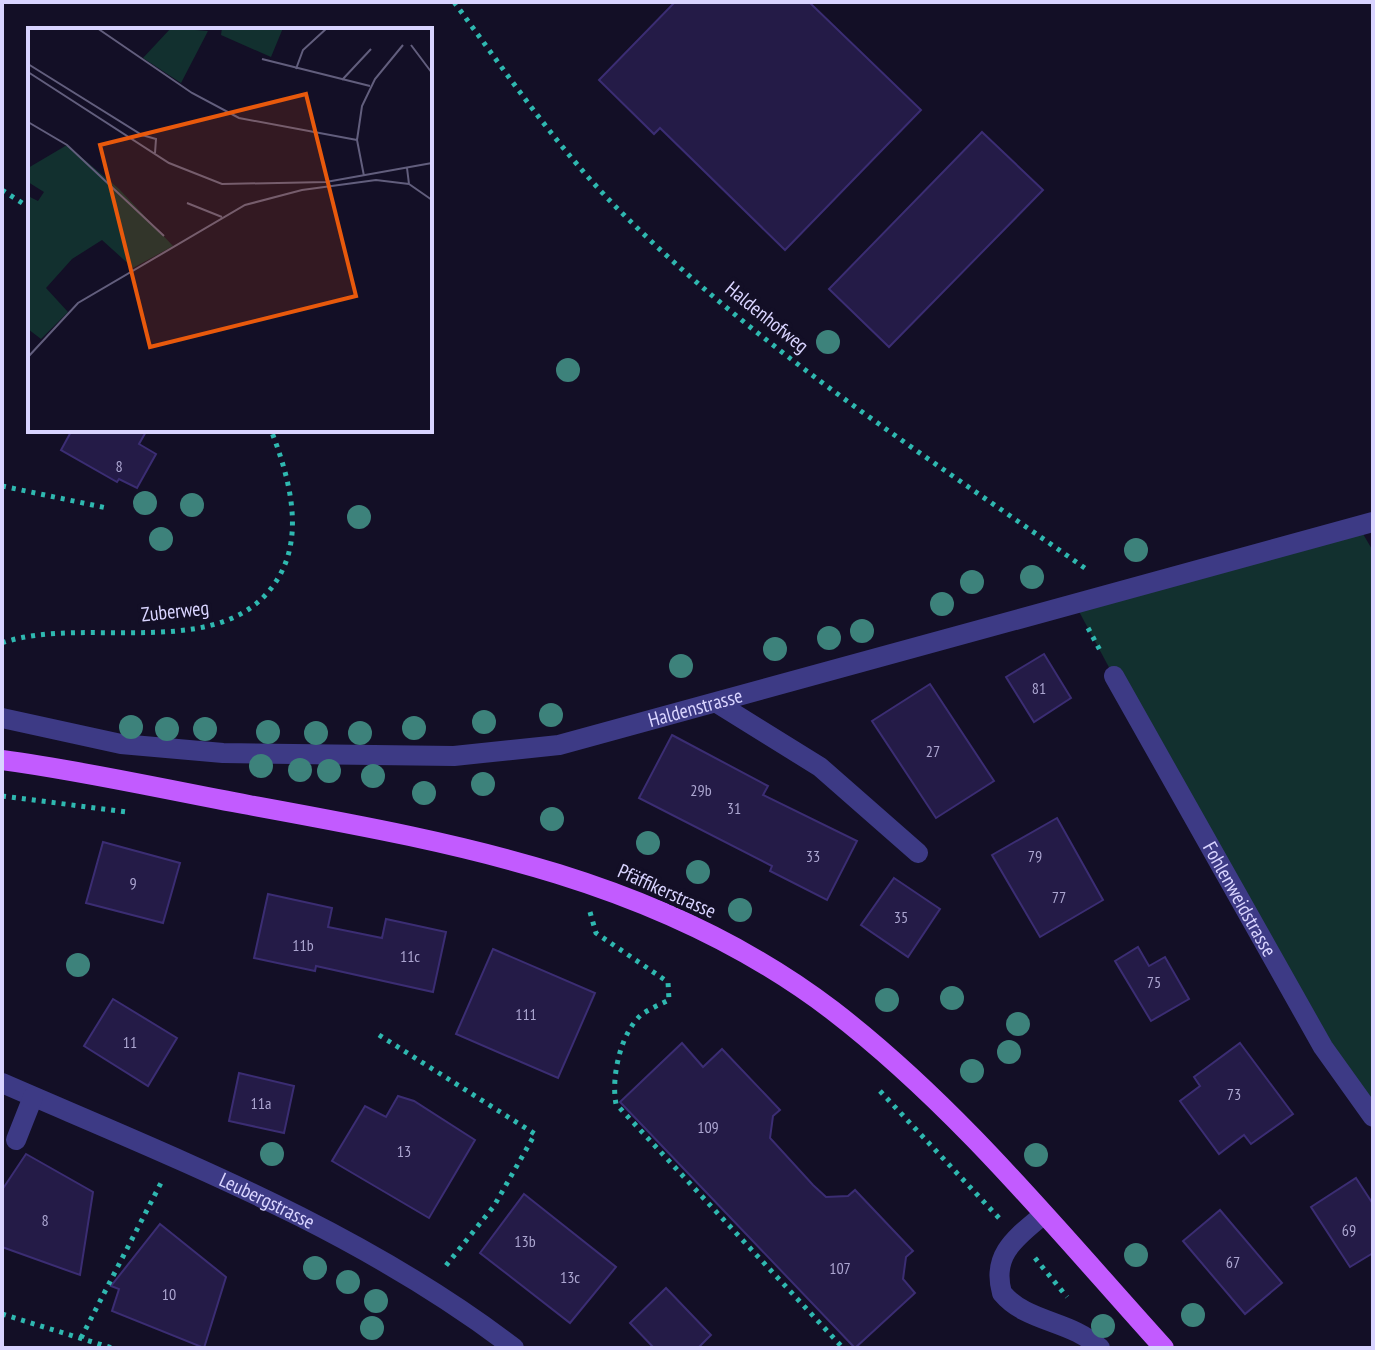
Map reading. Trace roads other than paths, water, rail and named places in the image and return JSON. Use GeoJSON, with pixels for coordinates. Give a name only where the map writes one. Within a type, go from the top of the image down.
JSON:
{"type":"FeatureCollection","features":[{"type":"Feature","properties":{"kind":"main road","name":"Pfäffikerstrasse"},"geometry":{"type":"LineString","coordinates":[[2,760],[472,847],[578,878],[668,914],[751,958],[830,1008],[902,1068],[967,1131],[1164,1348]]}},
{"type":"Feature","properties":{"kind":"street","name":"Haldenstrasse"},"geometry":{"type":"LineString","coordinates":[[2,718],[64,733],[173,750],[454,756],[559,745],[1373,522]]}},
{"type":"Feature","properties":{"kind":"street","name":"Fohlenweidstrasse"},"geometry":{"type":"LineString","coordinates":[[1114,676],[1323,1047],[1373,1117]]}},
{"type":"Feature","properties":{"kind":"street"},"geometry":{"type":"LineString","coordinates":[[717,703],[820,767],[918,853]]}},
{"type":"Feature","properties":{"kind":"street","name":"Leubergstrasse"},"geometry":{"type":"LineString","coordinates":[[2,1083],[279,1204],[429,1288],[514,1348]]}},
{"type":"Feature","properties":{"kind":"street"},"geometry":{"type":"LineString","coordinates":[[16,1140],[33,1097]]}},
{"type":"Feature","properties":{"kind":"street"},"geometry":{"type":"LineString","coordinates":[[1043,1215],[1008,1245],[998,1268],[1002,1293],[1024,1311],[1084,1333],[1100,1348]]}}]}
